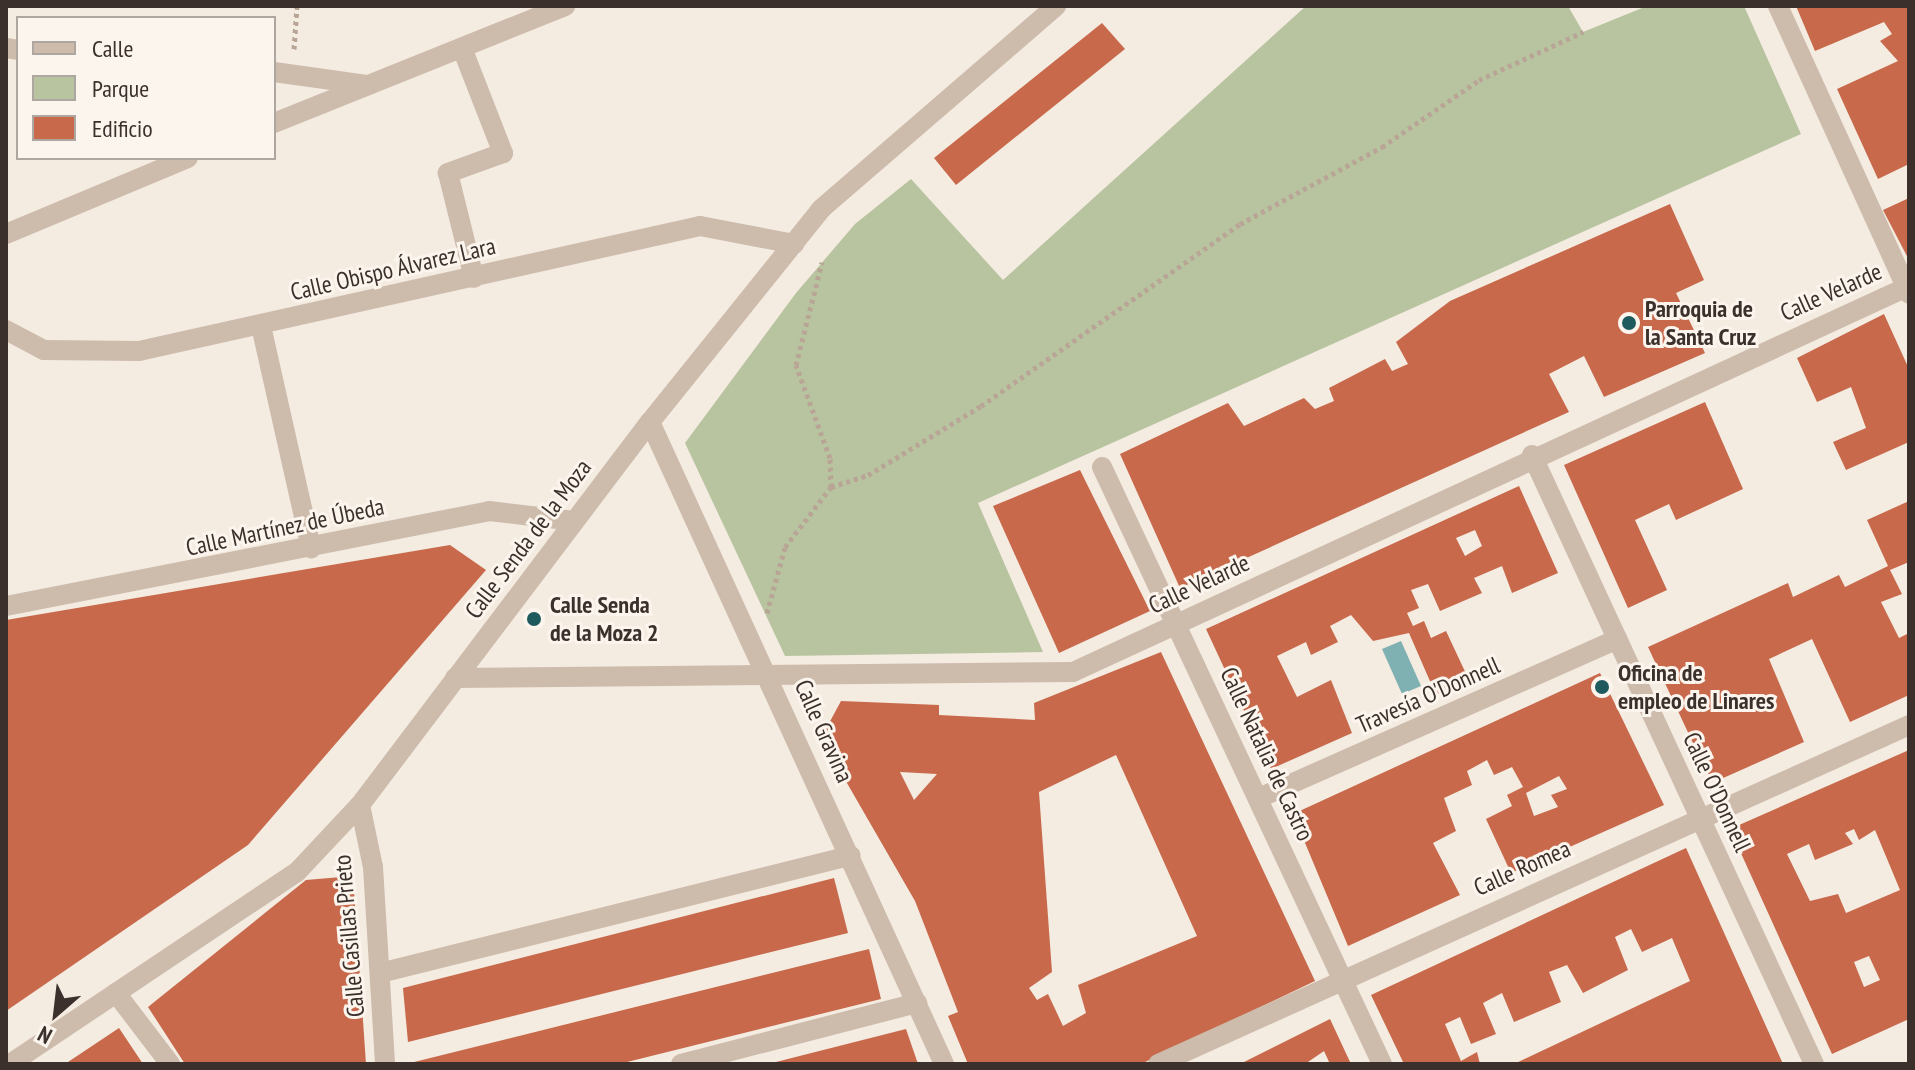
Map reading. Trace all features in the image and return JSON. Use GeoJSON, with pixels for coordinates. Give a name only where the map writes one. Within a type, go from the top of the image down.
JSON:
{"type":"FeatureCollection","features":[{"type":"Feature","properties":{"kind":"street"},"geometry":{"type":"LineString","coordinates":[[276,122],[565,6]]}},
{"type":"Feature","properties":{"kind":"street","name":"Calle Senda de la Moza"},"geometry":{"type":"LineString","coordinates":[[10,1064],[297,872],[360,805],[650,422],[821,209],[1056,6]]}},
{"type":"Feature","properties":{"kind":"street"},"geometry":{"type":"LineString","coordinates":[[1778,6],[1908,289]]}},
{"type":"Feature","properties":{"kind":"street"},"geometry":{"type":"LineString","coordinates":[[462,48],[503,153],[448,173],[474,278]]}},
{"type":"Feature","properties":{"kind":"street"},"geometry":{"type":"LineString","coordinates":[[284,73],[368,85]]}},
{"type":"Feature","properties":{"kind":"street"},"geometry":{"type":"LineString","coordinates":[[6,234],[183,160]]}},
{"type":"Feature","properties":{"kind":"street","name":"Calle Obispo Álvarez Lara"},"geometry":{"type":"LineString","coordinates":[[6,330],[44,350],[139,351],[700,226],[794,244]]}},
{"type":"Feature","properties":{"kind":"street","name":"Calle Velarde"},"geometry":{"type":"LineString","coordinates":[[455,678],[1073,672],[1532,455],[1908,289]]}},
{"type":"Feature","properties":{"kind":"street"},"geometry":{"type":"LineString","coordinates":[[261,326],[311,548]]}},
{"type":"Feature","properties":{"kind":"street","name":"Calle Gravina"},"geometry":{"type":"LineString","coordinates":[[650,422],[772,677],[944,1064]]}},
{"type":"Feature","properties":{"kind":"street","name":"Calle O'Donnell"},"geometry":{"type":"LineString","coordinates":[[1532,455],[1814,1064]]}},
{"type":"Feature","properties":{"kind":"street","name":"Calle Natalia de Castro"},"geometry":{"type":"LineString","coordinates":[[1102,467],[1382,1064]]}},
{"type":"Feature","properties":{"kind":"street","name":"Calle Martínez de Úbeda"},"geometry":{"type":"LineString","coordinates":[[6,606],[489,511],[574,521]]}},
{"type":"Feature","properties":{"kind":"street","name":"Travesía O'Donnell"},"geometry":{"type":"LineString","coordinates":[[1259,798],[1617,639]]}},
{"type":"Feature","properties":{"kind":"street","name":"Calle Romea"},"geometry":{"type":"LineString","coordinates":[[1158,1064],[1700,816],[1909,725]]}},
{"type":"Feature","properties":{"kind":"street","name":"Calle Casillas Prieto"},"geometry":{"type":"LineString","coordinates":[[360,805],[373,867],[385,1064]]}},
{"type":"Feature","properties":{"kind":"street"},"geometry":{"type":"LineString","coordinates":[[380,973],[851,856]]}},
{"type":"Feature","properties":{"kind":"street"},"geometry":{"type":"LineString","coordinates":[[116,993],[170,1064]]}},
{"type":"Feature","properties":{"kind":"street"},"geometry":{"type":"LineString","coordinates":[[681,1064],[917,1003]]}},
{"type":"Feature","properties":{"kind":"path"},"geometry":{"type":"LineString","coordinates":[[284,73],[297,6]]}},
{"type":"Feature","properties":{"kind":"path"},"geometry":{"type":"LineString","coordinates":[[766,616],[785,547],[831,487],[868,475],[981,406],[1240,224],[1382,147],[1479,80],[1583,32]]}},
{"type":"Feature","properties":{"kind":"path"},"geometry":{"type":"LineString","coordinates":[[822,262],[796,365],[830,458],[831,487]]}},
{"type":"Feature","properties":{"kind":"green space"},"geometry":{"type":"Polygon","coordinates":[[[1306,6],[1568,6],[1583,32],[1647,6],[1744,6],[1801,134],[978,503],[1043,652],[785,656],[685,443],[796,293],[855,224],[911,179],[1003,280],[1306,6]]]}},
{"type":"Feature","properties":{"kind":"water"},"geometry":{"type":"Polygon","coordinates":[[[1401,641],[1421,686],[1402,694],[1382,649],[1401,641]]]}},
{"type":"Feature","properties":{"kind":"building"},"geometry":{"type":"Polygon","coordinates":[[[1796,6],[1909,6],[1909,164],[1878,179],[1837,89],[1898,61],[1880,41],[1892,34],[1884,22],[1815,51],[1796,6]]]}},
{"type":"Feature","properties":{"kind":"building"},"geometry":{"type":"Polygon","coordinates":[[[1102,23],[1125,49],[956,185],[934,158],[1102,23]]]}},
{"type":"Feature","properties":{"kind":"building"},"geometry":{"type":"Polygon","coordinates":[[[1909,198],[1909,260],[1883,210],[1909,198]]]}},
{"type":"Feature","properties":{"kind":"building"},"geometry":{"type":"Polygon","coordinates":[[[1670,204],[1704,280],[1676,293],[1705,353],[1604,397],[1584,356],[1549,374],[1569,412],[1180,588],[1120,454],[1228,403],[1244,426],[1304,398],[1315,409],[1334,401],[1329,388],[1385,359],[1392,371],[1408,364],[1396,342],[1450,301],[1670,204]]]}},
{"type":"Feature","properties":{"kind":"building"},"geometry":{"type":"Polygon","coordinates":[[[1884,314],[1909,369],[1909,442],[1846,470],[1833,442],[1866,428],[1851,387],[1817,402],[1797,358],[1884,314]]]}},
{"type":"Feature","properties":{"kind":"building"},"geometry":{"type":"Polygon","coordinates":[[[1705,402],[1743,489],[1676,520],[1669,504],[1635,520],[1667,590],[1628,608],[1564,465],[1705,402]]]}},
{"type":"Feature","properties":{"kind":"building"},"geometry":{"type":"Polygon","coordinates":[[[1080,470],[1150,611],[1059,653],[993,506],[1080,470]]]}},
{"type":"Feature","properties":{"kind":"building"},"geometry":{"type":"Polygon","coordinates":[[[1519,486],[1558,573],[1512,593],[1502,566],[1474,578],[1482,593],[1440,611],[1428,584],[1411,590],[1419,608],[1407,613],[1413,626],[1424,621],[1431,638],[1446,631],[1469,680],[1436,695],[1409,633],[1373,641],[1351,615],[1330,626],[1338,642],[1311,655],[1306,642],[1277,656],[1297,697],[1331,680],[1352,733],[1271,769],[1206,629],[1519,486]],[[1475,530],[1456,538],[1465,556],[1482,546],[1475,530]]]}},
{"type":"Feature","properties":{"kind":"building"},"geometry":{"type":"Polygon","coordinates":[[[1909,501],[1909,562],[1890,570],[1902,594],[1881,602],[1899,638],[1909,633],[1909,695],[1850,722],[1812,639],[1769,659],[1804,742],[1721,779],[1707,773],[1648,647],[1788,583],[1793,597],[1839,575],[1845,587],[1888,566],[1867,520],[1909,501]]]}},
{"type":"Feature","properties":{"kind":"building"},"geometry":{"type":"Polygon","coordinates":[[[450,545],[486,570],[248,845],[6,1011],[6,620],[450,545]]]}},
{"type":"Feature","properties":{"kind":"building"},"geometry":{"type":"Polygon","coordinates":[[[1161,652],[1315,981],[1141,1064],[968,1064],[948,1016],[958,1012],[915,901],[821,738],[841,701],[939,705],[939,715],[1035,720],[1034,703],[1161,652]],[[1116,755],[1039,792],[1052,972],[1029,988],[1037,1000],[1048,994],[1063,1026],[1086,1013],[1078,985],[1197,936],[1116,755]],[[900,772],[914,800],[937,774],[900,772]]]}},
{"type":"Feature","properties":{"kind":"building"},"geometry":{"type":"Polygon","coordinates":[[[1600,673],[1664,805],[1511,873],[1486,819],[1512,806],[1507,795],[1523,787],[1512,767],[1494,775],[1487,760],[1467,771],[1472,785],[1444,798],[1456,831],[1433,843],[1460,895],[1348,946],[1293,814],[1600,673]],[[1559,776],[1526,793],[1534,816],[1558,807],[1551,795],[1567,789],[1559,776]]]}},
{"type":"Feature","properties":{"kind":"building"},"geometry":{"type":"Polygon","coordinates":[[[1909,750],[1909,1019],[1832,1054],[1730,829],[1909,750]],[[1854,829],[1845,833],[1853,844],[1815,860],[1809,844],[1787,854],[1810,901],[1838,894],[1846,913],[1900,890],[1875,830],[1859,840],[1854,829]],[[1869,956],[1854,962],[1864,987],[1880,980],[1869,956]]]}},
{"type":"Feature","properties":{"kind":"building"},"geometry":{"type":"Polygon","coordinates":[[[1686,848],[1783,1064],[1514,1064],[1690,981],[1672,938],[1642,952],[1631,929],[1615,937],[1628,970],[1583,993],[1567,965],[1549,972],[1561,1002],[1514,1022],[1502,993],[1483,1003],[1496,1034],[1471,1044],[1460,1017],[1445,1024],[1461,1061],[1477,1052],[1480,1064],[1404,1064],[1371,995],[1686,848]]]}},
{"type":"Feature","properties":{"kind":"building"},"geometry":{"type":"Polygon","coordinates":[[[353,876],[366,1064],[185,1064],[148,1007],[306,880],[353,876]]]}},
{"type":"Feature","properties":{"kind":"building"},"geometry":{"type":"Polygon","coordinates":[[[834,878],[848,933],[408,1042],[403,988],[834,878]]]}},
{"type":"Feature","properties":{"kind":"building"},"geometry":{"type":"Polygon","coordinates":[[[869,949],[881,999],[619,1064],[406,1064],[869,949]]]}},
{"type":"Feature","properties":{"kind":"building"},"geometry":{"type":"Polygon","coordinates":[[[1330,1019],[1351,1064],[1330,1064],[1324,1051],[1305,1064],[1240,1064],[1330,1019]]]}},
{"type":"Feature","properties":{"kind":"building"},"geometry":{"type":"Polygon","coordinates":[[[119,1028],[143,1064],[65,1064],[119,1028]]]}},
{"type":"Feature","properties":{"kind":"building"},"geometry":{"type":"Polygon","coordinates":[[[906,1029],[918,1064],[772,1064],[772,1063],[906,1029]]]}},
{"type":"Feature","properties":{"kind":"place","name":"Parroquia de la Santa Cruz"},"geometry":{"type":"Point","coordinates":[1629,323]}},
{"type":"Feature","properties":{"kind":"place","name":"Calle Senda de la Moza 2"},"geometry":{"type":"Point","coordinates":[534,619]}},
{"type":"Feature","properties":{"kind":"place","name":"Oficina de empleo de Linares"},"geometry":{"type":"Point","coordinates":[1602,687]}}]}
